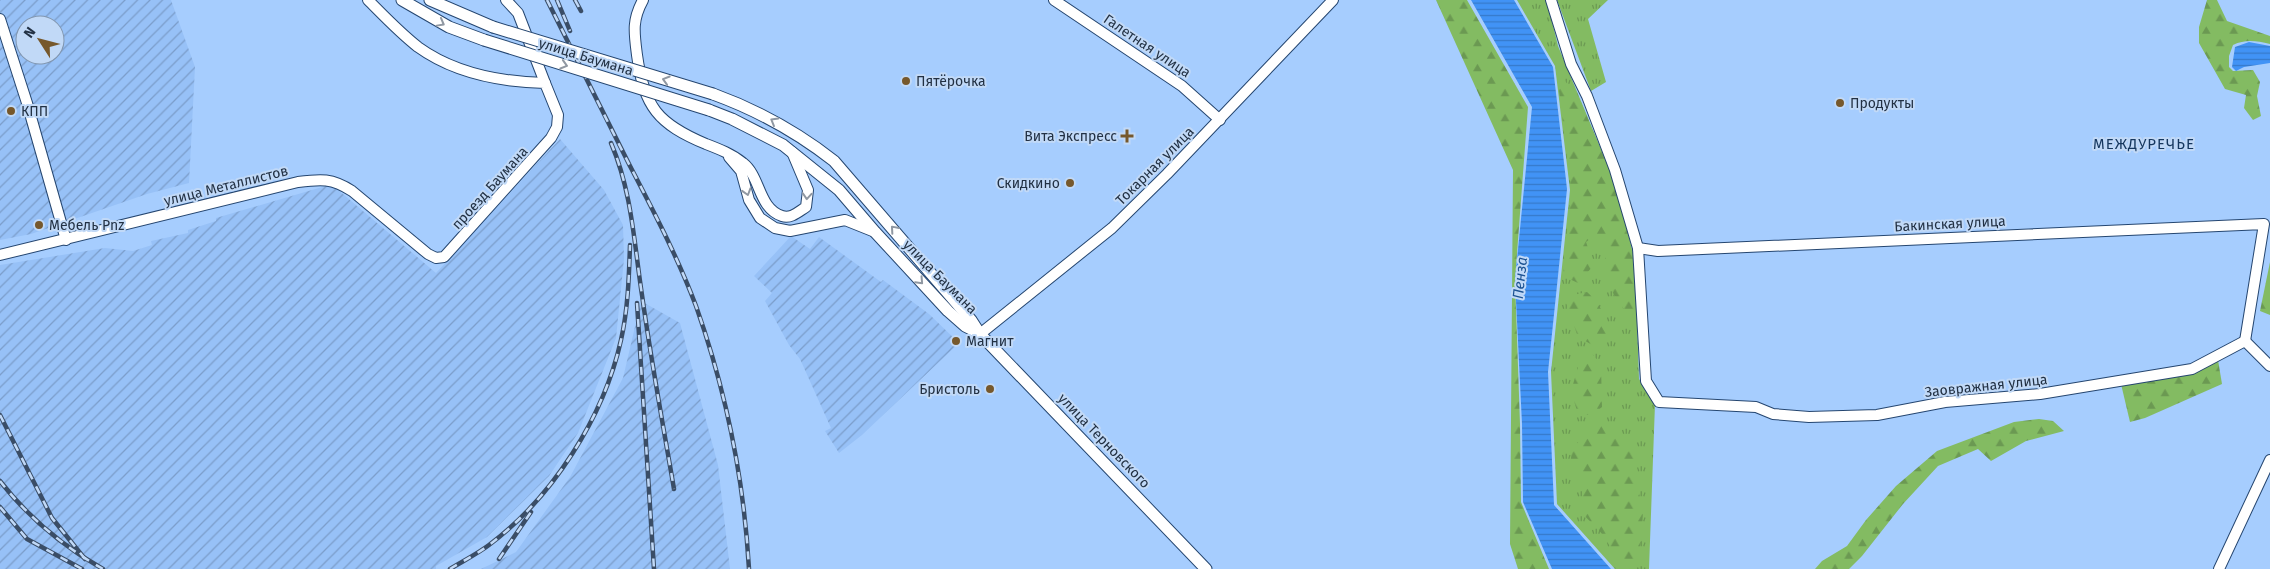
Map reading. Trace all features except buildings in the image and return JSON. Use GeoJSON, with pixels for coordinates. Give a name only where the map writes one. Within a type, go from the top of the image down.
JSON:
{"type":"FeatureCollection","features":[{"type":"Feature","properties":{"kind":"main road","name":"улица Баумана"},"geometry":{"type":"LineString","coordinates":[[402,0],[450,27],[484,40],[709,110],[732,119],[792,151],[839,190],[948,311],[965,326],[980,334]]}},
{"type":"Feature","properties":{"kind":"main road","name":"улица Баумана"},"geometry":{"type":"LineString","coordinates":[[430,0],[492,27],[745,105],[808,141],[834,162],[863,193],[971,320],[980,334]]}},
{"type":"Feature","properties":{"kind":"main road","name":"улица Терновского"},"geometry":{"type":"LineString","coordinates":[[980,334],[1206,569]]}},
{"type":"Feature","properties":{"kind":"street"},"geometry":{"type":"LineString","coordinates":[[368,0],[404,36],[438,59],[468,72],[510,80],[545,83],[518,13],[506,0]]}},
{"type":"Feature","properties":{"kind":"street"},"geometry":{"type":"LineString","coordinates":[[643,0],[635,14],[640,76],[650,102],[663,121],[681,134],[724,151],[743,162],[753,172],[764,200],[770,209],[782,216],[791,217],[806,207],[808,190],[792,151]]}},
{"type":"Feature","properties":{"kind":"street","name":"Галетная улица"},"geometry":{"type":"LineString","coordinates":[[1054,0],[1182,86],[1220,120]]}},
{"type":"Feature","properties":{"kind":"street","name":"Токарная улица"},"geometry":{"type":"LineString","coordinates":[[980,334],[1112,228],[1220,120],[1333,0]]}},
{"type":"Feature","properties":{"kind":"street"},"geometry":{"type":"LineString","coordinates":[[1551,0],[1571,64],[1587,96],[1615,170],[1638,248]]}},
{"type":"Feature","properties":{"kind":"street"},"geometry":{"type":"LineString","coordinates":[[0,19],[27,103],[66,240]]}},
{"type":"Feature","properties":{"kind":"street","name":"проезд Баумана"},"geometry":{"type":"LineString","coordinates":[[436,258],[444,257],[452,251],[540,152],[557,127],[558,115],[545,83]]}},
{"type":"Feature","properties":{"kind":"street"},"geometry":{"type":"LineString","coordinates":[[724,151],[741,171],[750,200],[760,218],[775,228],[790,231],[845,220],[875,232]]}},
{"type":"Feature","properties":{"kind":"street","name":"улица Металлистов"},"geometry":{"type":"LineString","coordinates":[[0,255],[298,182],[324,179],[339,182],[352,191],[428,254],[436,258]]}},
{"type":"Feature","properties":{"kind":"street","name":"Бакинская улица"},"geometry":{"type":"LineString","coordinates":[[1638,248],[1668,250],[2264,224],[2245,341]]}},
{"type":"Feature","properties":{"kind":"street","name":"Заовражная улица"},"geometry":{"type":"LineString","coordinates":[[1638,248],[1646,381],[1659,402],[1756,407],[1773,414],[1809,417],[1877,415],[1945,402],[2040,394],[2192,369],[2245,341]]}},
{"type":"Feature","properties":{"kind":"street"},"geometry":{"type":"LineString","coordinates":[[2245,341],[2270,366]]}},
{"type":"Feature","properties":{"kind":"street"},"geometry":{"type":"LineString","coordinates":[[2219,569],[2270,460]]}},
{"type":"Feature","properties":{"kind":"shaded area"},"geometry":{"type":"Polygon","coordinates":[[[0,0],[171,0],[195,67],[189,183],[147,194],[31,234],[0,240],[0,0]]]}},
{"type":"Feature","properties":{"kind":"shaded area"},"geometry":{"type":"Polygon","coordinates":[[[560,139],[604,190],[623,225],[624,259],[616,338],[578,433],[549,476],[487,537],[436,566],[436,569],[0,569],[0,265],[105,248],[133,251],[152,245],[151,241],[188,233],[188,230],[216,221],[216,218],[329,185],[337,189],[436,273],[560,139]]]}},
{"type":"Feature","properties":{"kind":"shaded area"},"geometry":{"type":"Polygon","coordinates":[[[791,236],[810,249],[819,237],[929,314],[959,343],[862,435],[839,453],[825,431],[831,428],[800,359],[789,345],[765,301],[772,293],[754,276],[791,236]]]}},
{"type":"Feature","properties":{"kind":"shaded area"},"geometry":{"type":"Polygon","coordinates":[[[641,301],[680,323],[718,465],[730,569],[481,569],[516,552],[570,477],[623,378],[641,301]]]}},
{"type":"Feature","properties":{"kind":"green space"},"geometry":{"type":"Polygon","coordinates":[[[1436,0],[1467,0],[1528,107],[1515,280],[1521,502],[1549,569],[1518,569],[1510,544],[1513,170],[1436,0]]]}},
{"type":"Feature","properties":{"kind":"green space"},"geometry":{"type":"Polygon","coordinates":[[[1517,0],[1547,0],[1558,46],[1615,183],[1635,263],[1639,379],[1655,404],[1649,569],[1615,569],[1557,504],[1551,372],[1570,190],[1555,66],[1517,0]]]}},
{"type":"Feature","properties":{"kind":"green space"},"geometry":{"type":"Polygon","coordinates":[[[1557,0],[1608,0],[1588,19],[1606,82],[1591,91],[1557,0]]]}},
{"type":"Feature","properties":{"kind":"green space"},"geometry":{"type":"Polygon","coordinates":[[[2207,0],[2217,0],[2227,21],[2270,36],[2270,44],[2251,41],[2233,45],[2229,56],[2229,67],[2233,71],[2253,70],[2260,82],[2257,96],[2261,116],[2253,120],[2244,108],[2246,95],[2225,89],[2199,43],[2199,27],[2207,0]]]}},
{"type":"Feature","properties":{"kind":"green space"},"geometry":{"type":"Polygon","coordinates":[[[1559,73],[1581,102],[1615,184],[1633,253],[1635,326],[1605,281],[1605,253],[1593,237],[1586,242],[1594,265],[1578,283],[1563,276],[1571,190],[1557,74],[1559,73]]]}},
{"type":"Feature","properties":{"kind":"green space"},"geometry":{"type":"Polygon","coordinates":[[[2270,262],[2270,315],[2260,311],[2270,262]]]}},
{"type":"Feature","properties":{"kind":"green space"},"geometry":{"type":"Polygon","coordinates":[[[1587,292],[1602,311],[1606,322],[1608,335],[1596,347],[1578,337],[1564,297],[1587,292]]]}},
{"type":"Feature","properties":{"kind":"green space"},"geometry":{"type":"Polygon","coordinates":[[[1582,354],[1593,355],[1601,365],[1602,407],[1592,415],[1578,414],[1571,391],[1582,354]]]}},
{"type":"Feature","properties":{"kind":"green space"},"geometry":{"type":"Polygon","coordinates":[[[2218,360],[2222,384],[2145,418],[2130,422],[2121,384],[2218,360]]]}},
{"type":"Feature","properties":{"kind":"green space"},"geometry":{"type":"Polygon","coordinates":[[[2039,419],[2053,421],[2064,431],[2026,441],[1991,461],[1978,449],[1938,466],[1903,504],[1862,556],[1849,569],[1815,569],[1822,561],[1847,546],[1866,520],[1896,486],[1937,451],[2014,422],[2039,419]]]}},
{"type":"Feature","properties":{"kind":"green space"},"geometry":{"type":"Polygon","coordinates":[[[1599,423],[1636,453],[1639,493],[1643,512],[1641,542],[1635,567],[1623,563],[1619,559],[1600,531],[1580,511],[1586,484],[1570,468],[1572,448],[1599,423]]]}},
{"type":"Feature","properties":{"kind":"water","name":"Пенза"},"geometry":{"type":"Polygon","coordinates":[[[1471,0],[1514,0],[1553,67],[1567,189],[1548,372],[1554,505],[1611,569],[1552,569],[1523,502],[1522,424],[1515,280],[1532,107],[1471,0]]]}},
{"type":"Feature","properties":{"kind":"water"},"geometry":{"type":"Polygon","coordinates":[[[2249,42],[2270,46],[2270,63],[2244,67],[2236,71],[2232,67],[2235,47],[2249,42]]]}},
{"type":"Feature","properties":{"kind":"railway"},"geometry":{"type":"LineString","coordinates":[[547,0],[665,235],[696,306],[716,370],[732,436],[743,502],[749,569]]}},
{"type":"Feature","properties":{"kind":"railway"},"geometry":{"type":"LineString","coordinates":[[557,0],[570,31]]}},
{"type":"Feature","properties":{"kind":"railway"},"geometry":{"type":"LineString","coordinates":[[575,0],[581,11]]}},
{"type":"Feature","properties":{"kind":"railway"},"geometry":{"type":"LineString","coordinates":[[611,143],[624,180],[628,199],[649,344],[674,489]]}},
{"type":"Feature","properties":{"kind":"railway"},"geometry":{"type":"LineString","coordinates":[[450,569],[489,545],[534,504],[554,480],[588,426],[602,398],[621,340],[627,305],[630,245]]}},
{"type":"Feature","properties":{"kind":"railway"},"geometry":{"type":"LineString","coordinates":[[637,303],[654,569]]}},
{"type":"Feature","properties":{"kind":"railway"},"geometry":{"type":"LineString","coordinates":[[0,415],[52,518],[85,559]]}},
{"type":"Feature","properties":{"kind":"railway"},"geometry":{"type":"LineString","coordinates":[[0,481],[22,507],[47,530],[74,551],[103,569]]}},
{"type":"Feature","properties":{"kind":"railway"},"geometry":{"type":"LineString","coordinates":[[0,507],[27,539],[82,569]]}},
{"type":"Feature","properties":{"kind":"railway"},"geometry":{"type":"LineString","coordinates":[[499,559],[531,512]]}},
{"type":"Feature","properties":{"kind":"place","name":"Пятёрочка"},"geometry":{"type":"Point","coordinates":[906,81]}},
{"type":"Feature","properties":{"kind":"place","name":"Продукты"},"geometry":{"type":"Point","coordinates":[1840,103]}},
{"type":"Feature","properties":{"kind":"place","name":"КПП"},"geometry":{"type":"Point","coordinates":[11,111]}},
{"type":"Feature","properties":{"kind":"place","name":"Вита Экспресс"},"geometry":{"type":"Point","coordinates":[1127,136]}},
{"type":"Feature","properties":{"kind":"place","name":"Скидкино"},"geometry":{"type":"Point","coordinates":[1070,183]}},
{"type":"Feature","properties":{"kind":"place","name":"Мебель Pnz"},"geometry":{"type":"Point","coordinates":[39,225]}},
{"type":"Feature","properties":{"kind":"place","name":"Магнит"},"geometry":{"type":"Point","coordinates":[956,341]}},
{"type":"Feature","properties":{"kind":"place","name":"Бристоль"},"geometry":{"type":"Point","coordinates":[990,389]}},
{"type":"Feature","properties":{"kind":"district","name":"МЕЖДУРЕЧЬЕ"},"geometry":{"type":"Point","coordinates":[2144,144]}}]}
